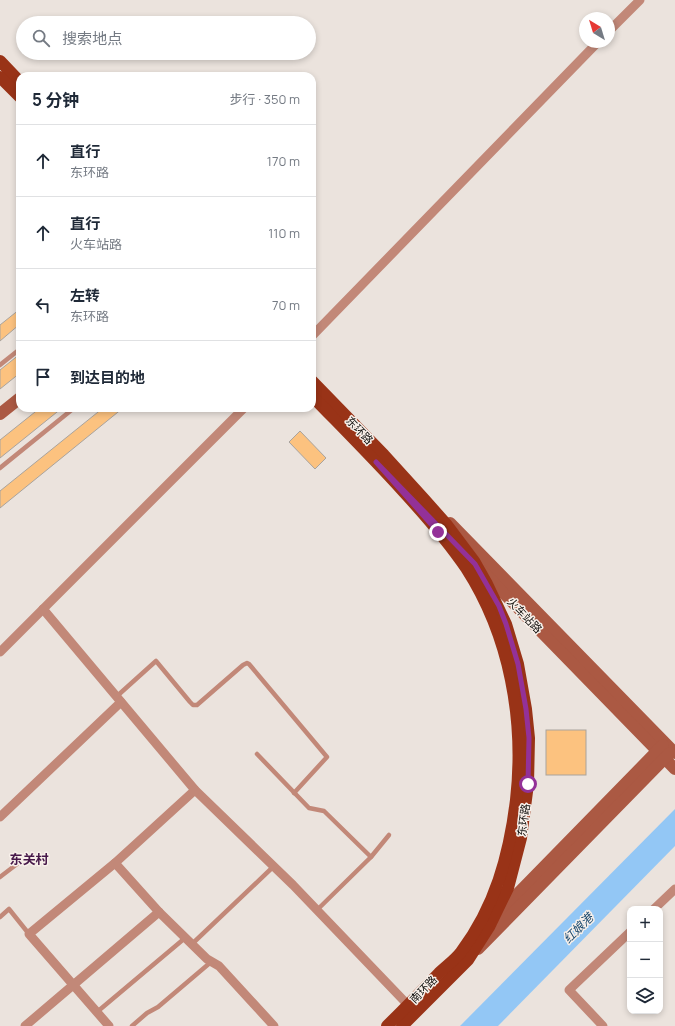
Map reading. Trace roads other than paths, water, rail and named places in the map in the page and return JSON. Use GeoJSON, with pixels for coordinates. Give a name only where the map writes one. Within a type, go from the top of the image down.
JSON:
{"type":"FeatureCollection","features":[{"type":"Feature","properties":{"kind":"main road"},"geometry":{"type":"LineString","coordinates":[[0,61],[16,78]]}},
{"type":"Feature","properties":{"kind":"main road"},"geometry":{"type":"LineString","coordinates":[[0,77],[16,93]]}},
{"type":"Feature","properties":{"kind":"main road","name":"东环路"},"geometry":{"type":"LineString","coordinates":[[316,386],[380,458],[465,567],[478,589],[496,628],[508,667],[516,711],[519,739],[515,808],[508,850],[502,874],[464,956]]}},
{"type":"Feature","properties":{"kind":"main road","name":"东环路"},"geometry":{"type":"LineString","coordinates":[[316,400],[380,458]]}},
{"type":"Feature","properties":{"kind":"main road"},"geometry":{"type":"LineString","coordinates":[[0,414],[16,401]]}},
{"type":"Feature","properties":{"kind":"main road","name":"火车站路"},"geometry":{"type":"LineString","coordinates":[[380,458],[475,564],[667,751]]}},
{"type":"Feature","properties":{"kind":"main road","name":"火车站路"},"geometry":{"type":"LineString","coordinates":[[380,458],[667,751],[675,768]]}},
{"type":"Feature","properties":{"kind":"main road","name":"东环路"},"geometry":{"type":"LineString","coordinates":[[475,564],[487,584],[506,624],[518,664],[526,709],[529,738],[528,784],[518,852],[508,888],[493,920]]}},
{"type":"Feature","properties":{"kind":"main road"},"geometry":{"type":"LineString","coordinates":[[464,956],[493,920],[667,751]]}},
{"type":"Feature","properties":{"kind":"main road"},"geometry":{"type":"LineString","coordinates":[[464,956],[667,751]]}},
{"type":"Feature","properties":{"kind":"main road","name":"南环路"},"geometry":{"type":"LineString","coordinates":[[387,1026],[408,1005],[464,956]]}},
{"type":"Feature","properties":{"kind":"main road","name":"南环路"},"geometry":{"type":"LineString","coordinates":[[402,1026],[464,956]]}},
{"type":"Feature","properties":{"kind":"street"},"geometry":{"type":"LineString","coordinates":[[615,25],[640,0]]}},
{"type":"Feature","properties":{"kind":"street"},"geometry":{"type":"LineString","coordinates":[[316,332],[592,48]]}},
{"type":"Feature","properties":{"kind":"street"},"geometry":{"type":"LineString","coordinates":[[0,652],[240,412]]}},
{"type":"Feature","properties":{"kind":"street"},"geometry":{"type":"LineString","coordinates":[[43,609],[196,790],[274,866],[408,1005]]}},
{"type":"Feature","properties":{"kind":"street"},"geometry":{"type":"LineString","coordinates":[[0,817],[119,700]]}},
{"type":"Feature","properties":{"kind":"street"},"geometry":{"type":"LineString","coordinates":[[109,1026],[29,934],[115,863],[196,790]]}},
{"type":"Feature","properties":{"kind":"street"},"geometry":{"type":"LineString","coordinates":[[115,863],[159,912],[207,959],[219,966],[274,1026]]}},
{"type":"Feature","properties":{"kind":"street"},"geometry":{"type":"LineString","coordinates":[[657,906],[675,889]]}},
{"type":"Feature","properties":{"kind":"street"},"geometry":{"type":"LineString","coordinates":[[25,1026],[159,912]]}},
{"type":"Feature","properties":{"kind":"street"},"geometry":{"type":"LineString","coordinates":[[603,1026],[569,990],[627,935]]}},
{"type":"Feature","properties":{"kind":"lane"},"geometry":{"type":"LineString","coordinates":[[0,365],[16,352]]}},
{"type":"Feature","properties":{"kind":"lane"},"geometry":{"type":"LineString","coordinates":[[0,468],[69,412]]}},
{"type":"Feature","properties":{"kind":"lane"},"geometry":{"type":"LineString","coordinates":[[119,700],[156,661],[190,702],[195,705],[203,701],[243,664],[249,664],[327,757],[294,793]]}},
{"type":"Feature","properties":{"kind":"lane"},"geometry":{"type":"LineString","coordinates":[[257,754],[309,808],[324,811],[371,857]]}},
{"type":"Feature","properties":{"kind":"lane"},"geometry":{"type":"LineString","coordinates":[[317,910],[371,857],[389,835]]}},
{"type":"Feature","properties":{"kind":"lane"},"geometry":{"type":"LineString","coordinates":[[0,877],[16,864]]}},
{"type":"Feature","properties":{"kind":"lane"},"geometry":{"type":"LineString","coordinates":[[97,1012],[188,941],[274,866]]}},
{"type":"Feature","properties":{"kind":"lane"},"geometry":{"type":"LineString","coordinates":[[0,917],[9,909],[29,934]]}},
{"type":"Feature","properties":{"kind":"lane"},"geometry":{"type":"LineString","coordinates":[[132,1026],[147,1013],[158,1007],[211,962]]}},
{"type":"Feature","properties":{"kind":"water","name":"红娘港"},"geometry":{"type":"Polygon","coordinates":[[[675,809],[675,846],[498,1026],[460,1026],[675,809]]]}},
{"type":"Feature","properties":{"kind":"district","name":"东关村"},"geometry":{"type":"Point","coordinates":[29,859]}}]}
